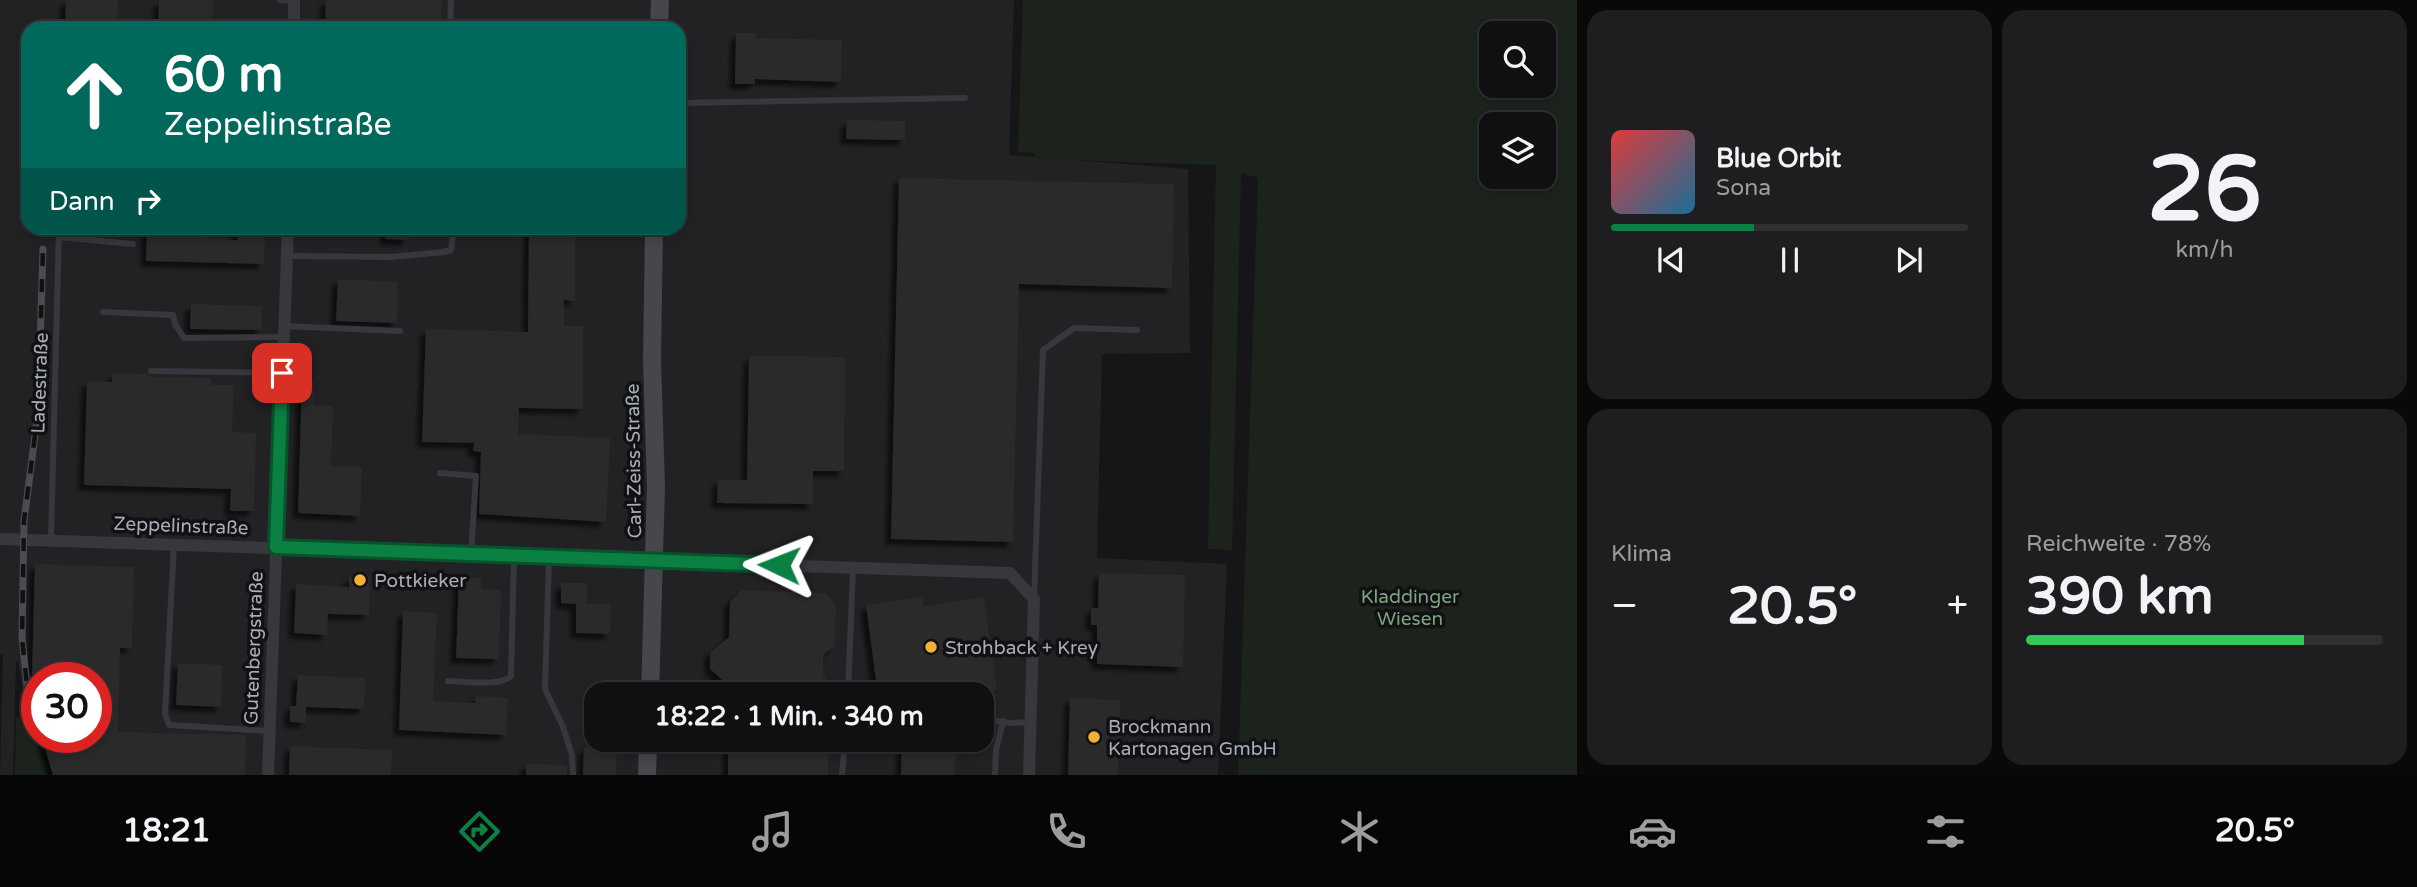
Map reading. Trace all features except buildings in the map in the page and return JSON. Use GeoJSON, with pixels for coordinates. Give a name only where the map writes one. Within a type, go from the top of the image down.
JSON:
{"type":"FeatureCollection","features":[{"type":"Feature","properties":{"kind":"main road"},"geometry":{"type":"LineString","coordinates":[[659,21],[660,0]]}},
{"type":"Feature","properties":{"kind":"main road","name":"Carl-Zeiss-Straße"},"geometry":{"type":"LineString","coordinates":[[650,682],[656,487],[652,360],[654,235]]}},
{"type":"Feature","properties":{"kind":"main road"},"geometry":{"type":"LineString","coordinates":[[647,775],[648,752]]}},
{"type":"Feature","properties":{"kind":"street"},"geometry":{"type":"LineString","coordinates":[[294,0],[294,21]]}},
{"type":"Feature","properties":{"kind":"street","name":"Gutenbergstraße"},"geometry":{"type":"LineString","coordinates":[[268,775],[288,235]]}},
{"type":"Feature","properties":{"kind":"street","name":"Zeppelinstraße"},"geometry":{"type":"LineString","coordinates":[[0,539],[1010,573],[1034,600]]}},
{"type":"Feature","properties":{"kind":"street"},"geometry":{"type":"LineString","coordinates":[[1029,775],[1034,600]]}},
{"type":"Feature","properties":{"kind":"lane"},"geometry":{"type":"LineString","coordinates":[[280,0],[294,0]]}},
{"type":"Feature","properties":{"kind":"lane"},"geometry":{"type":"LineString","coordinates":[[450,21],[451,0]]}},
{"type":"Feature","properties":{"kind":"lane"},"geometry":{"type":"LineString","coordinates":[[686,103],[965,99]]}},
{"type":"Feature","properties":{"kind":"lane"},"geometry":{"type":"LineString","coordinates":[[287,256],[391,257],[444,252],[451,250],[453,235]]}},
{"type":"Feature","properties":{"kind":"lane"},"geometry":{"type":"LineString","coordinates":[[59,237],[134,244]]}},
{"type":"Feature","properties":{"kind":"lane","name":"Ladestraße"},"geometry":{"type":"LineString","coordinates":[[51,540],[59,237]]}},
{"type":"Feature","properties":{"kind":"lane"},"geometry":{"type":"LineString","coordinates":[[103,312],[173,315],[184,338],[284,332],[400,331]]}},
{"type":"Feature","properties":{"kind":"lane"},"geometry":{"type":"LineString","coordinates":[[1034,600],[1043,350],[1074,328],[1137,330]]}},
{"type":"Feature","properties":{"kind":"lane"},"geometry":{"type":"LineString","coordinates":[[151,371],[282,373]]}},
{"type":"Feature","properties":{"kind":"lane"},"geometry":{"type":"LineString","coordinates":[[440,474],[476,476],[471,554]]}},
{"type":"Feature","properties":{"kind":"lane"},"geometry":{"type":"LineString","coordinates":[[174,544],[165,714],[169,725],[270,731]]}},
{"type":"Feature","properties":{"kind":"lane"},"geometry":{"type":"LineString","coordinates":[[448,681],[498,682],[511,676],[514,556]]}},
{"type":"Feature","properties":{"kind":"lane"},"geometry":{"type":"LineString","coordinates":[[549,557],[545,689],[563,727],[572,755],[573,775]]}},
{"type":"Feature","properties":{"kind":"lane"},"geometry":{"type":"LineString","coordinates":[[849,682],[853,568]]}},
{"type":"Feature","properties":{"kind":"lane"},"geometry":{"type":"LineString","coordinates":[[994,720],[1030,722]]}},
{"type":"Feature","properties":{"kind":"lane"},"geometry":{"type":"LineString","coordinates":[[995,775],[996,750],[1003,721]]}},
{"type":"Feature","properties":{"kind":"lane"},"geometry":{"type":"LineString","coordinates":[[842,775],[844,752]]}},
{"type":"Feature","properties":{"kind":"shaded area"},"geometry":{"type":"Polygon","coordinates":[[[0,0],[1014,0],[1009,155],[1188,169],[1190,353],[1102,354],[1097,558],[1227,564],[1218,775],[52,775],[46,753],[112,753],[112,662],[21,662],[21,679],[18,661],[13,775],[0,775],[3,655],[0,654],[0,0]]]}},
{"type":"Feature","properties":{"kind":"green space","name":"Kladdinger Wiesen"},"geometry":{"type":"Polygon","coordinates":[[[1023,0],[1577,0],[1577,775],[1238,775],[1258,178],[1241,173],[1232,550],[1208,549],[1216,165],[1035,159],[1035,153],[1018,152],[1023,0]]]}},
{"type":"Feature","properties":{"kind":"green space"},"geometry":{"type":"Polygon","coordinates":[[[16,717],[21,717],[21,753],[42,753],[49,775],[15,775],[16,717]]]}},
{"type":"Feature","properties":{"kind":"railway"},"geometry":{"type":"LineString","coordinates":[[24,662],[22,638],[24,521],[38,412],[43,249]]}},
{"type":"Feature","properties":{"kind":"place","name":"Pottkieker"},"geometry":{"type":"Point","coordinates":[360,580]}},
{"type":"Feature","properties":{"kind":"place","name":"Strohback + Krey"},"geometry":{"type":"Point","coordinates":[931,647]}},
{"type":"Feature","properties":{"kind":"place","name":"Brockmann Kartonagen GmbH"},"geometry":{"type":"Point","coordinates":[1094,737]}},
{"type":"Feature","properties":{"kind":"route"},"geometry":{"type":"LineString","coordinates":[[282,373],[276,547],[779,565]]}}]}
